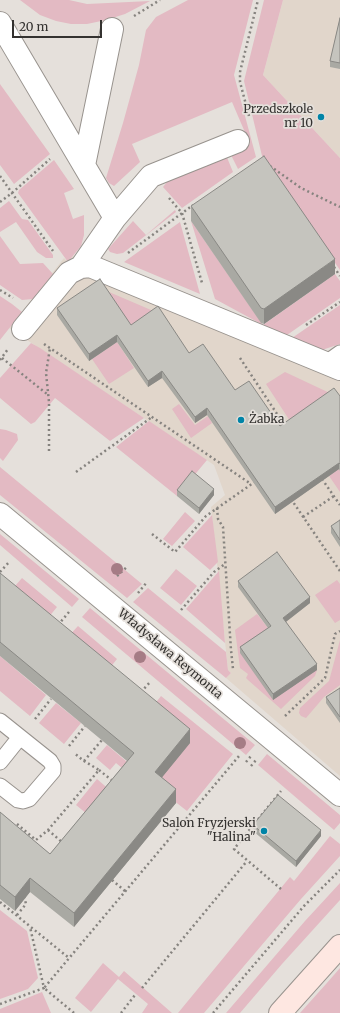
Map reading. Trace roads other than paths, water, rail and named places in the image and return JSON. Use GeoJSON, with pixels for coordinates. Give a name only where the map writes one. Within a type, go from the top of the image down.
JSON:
{"type":"FeatureCollection","features":[{"type":"Feature","properties":{"kind":"street"},"geometry":{"type":"LineString","coordinates":[[0,23],[115,218]]}},
{"type":"Feature","properties":{"kind":"street"},"geometry":{"type":"LineString","coordinates":[[84,165],[112,29]]}},
{"type":"Feature","properties":{"kind":"street"},"geometry":{"type":"LineString","coordinates":[[23,329],[75,270],[150,176],[238,141]]}},
{"type":"Feature","properties":{"kind":"street"},"geometry":{"type":"LineString","coordinates":[[75,270],[90,266],[280,344],[335,362]]}},
{"type":"Feature","properties":{"kind":"street","name":"Władysława Reymonta"},"geometry":{"type":"LineString","coordinates":[[0,514],[340,795]]}},
{"type":"Feature","properties":{"kind":"street"},"geometry":{"type":"LineString","coordinates":[[280,1013],[340,946]]}},
{"type":"Feature","properties":{"kind":"lane"},"geometry":{"type":"LineString","coordinates":[[0,720],[50,761],[53,766],[53,771],[29,799],[23,801],[18,800],[0,786]]}},
{"type":"Feature","properties":{"kind":"lane"},"geometry":{"type":"LineString","coordinates":[[0,762],[20,737]]}},
{"type":"Feature","properties":{"kind":"place","name":"Przedszkole nr 10"},"geometry":{"type":"Point","coordinates":[321,117]}},
{"type":"Feature","properties":{"kind":"place","name":"Żabka"},"geometry":{"type":"Point","coordinates":[241,420]}},
{"type":"Feature","properties":{"kind":"place","name":"Salon Fryzjerski \"Halina\""},"geometry":{"type":"Point","coordinates":[264,831]}}]}
